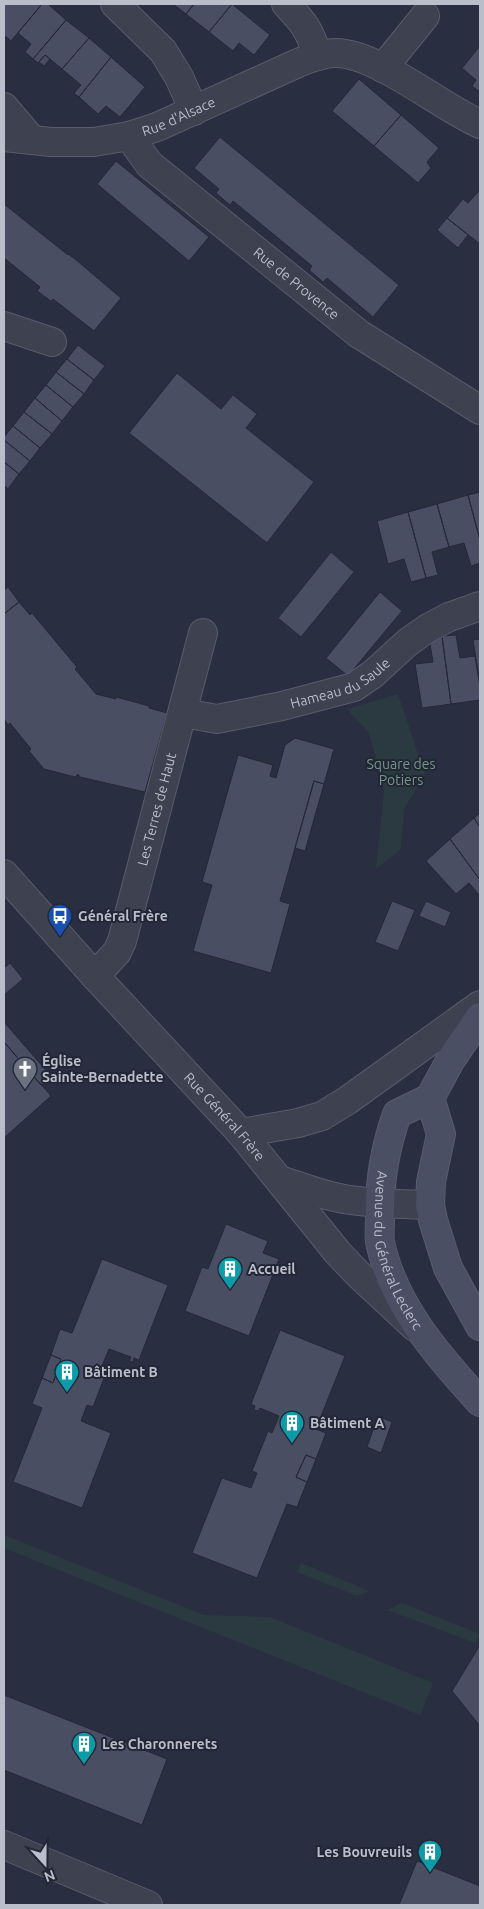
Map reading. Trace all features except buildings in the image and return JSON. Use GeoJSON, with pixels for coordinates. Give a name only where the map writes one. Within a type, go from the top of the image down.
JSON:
{"type":"FeatureCollection","features":[{"type":"Feature","properties":{"kind":"main road"},"geometry":{"type":"LineString","coordinates":[[480,1017],[450,1061],[430,1098],[441,1134],[431,1182],[430,1204],[437,1238],[448,1268],[480,1326]]}},
{"type":"Feature","properties":{"kind":"main road","name":"Avenue du Général Leclerc"},"geometry":{"type":"LineString","coordinates":[[430,1098],[397,1114],[384,1154],[379,1203],[380,1240],[399,1294],[413,1320],[430,1342],[478,1394]]}},
{"type":"Feature","properties":{"kind":"street"},"geometry":{"type":"LineString","coordinates":[[115,4],[163,51],[179,77],[194,111]]}},
{"type":"Feature","properties":{"kind":"street"},"geometry":{"type":"LineString","coordinates":[[286,4],[306,26],[317,56]]}},
{"type":"Feature","properties":{"kind":"street"},"geometry":{"type":"LineString","coordinates":[[383,68],[425,16]]}},
{"type":"Feature","properties":{"kind":"street","name":"Rue d'Alsace"},"geometry":{"type":"LineString","coordinates":[[4,137],[50,142],[94,142],[129,136],[157,127],[194,111],[298,62],[335,53],[351,54],[383,68],[462,116],[480,124]]}},
{"type":"Feature","properties":{"kind":"street"},"geometry":{"type":"LineString","coordinates":[[4,107],[32,140]]}},
{"type":"Feature","properties":{"kind":"street","name":"Rue de Provence"},"geometry":{"type":"LineString","coordinates":[[129,136],[149,164],[359,334],[480,410]]}},
{"type":"Feature","properties":{"kind":"street"},"geometry":{"type":"LineString","coordinates":[[4,326],[52,342]]}},
{"type":"Feature","properties":{"kind":"street","name":"Hameau du Saule"},"geometry":{"type":"LineString","coordinates":[[183,713],[217,719],[282,706],[354,687],[373,674],[408,642],[428,628],[449,617],[480,606]]}},
{"type":"Feature","properties":{"kind":"street","name":"Les Terres de Haut"},"geometry":{"type":"LineString","coordinates":[[94,976],[117,952],[122,941],[203,634]]}},
{"type":"Feature","properties":{"kind":"street","name":"Rue Général Frère"},"geometry":{"type":"LineString","coordinates":[[4,874],[94,976],[241,1133],[345,1260],[430,1342]]}},
{"type":"Feature","properties":{"kind":"street"},"geometry":{"type":"LineString","coordinates":[[241,1133],[298,1123],[322,1116],[348,1100],[480,1004]]}},
{"type":"Feature","properties":{"kind":"street"},"geometry":{"type":"LineString","coordinates":[[280,1180],[317,1193],[344,1199],[379,1203],[430,1204]]}},
{"type":"Feature","properties":{"kind":"street"},"geometry":{"type":"LineString","coordinates":[[4,1845],[148,1905]]}},
{"type":"Feature","properties":{"kind":"green space","name":"Square des Potiers"},"geometry":{"type":"Polygon","coordinates":[[[398,694],[425,775],[404,809],[401,849],[376,869],[384,791],[369,733],[347,709],[398,694]]]}},
{"type":"Feature","properties":{"kind":"green space"},"geometry":{"type":"Polygon","coordinates":[[[4,1535],[204,1615],[270,1617],[433,1683],[420,1715],[4,1548],[4,1535]]]}},
{"type":"Feature","properties":{"kind":"green space"},"geometry":{"type":"Polygon","coordinates":[[[301,1563],[370,1591],[357,1596],[297,1572],[301,1563]]]}},
{"type":"Feature","properties":{"kind":"green space"},"geometry":{"type":"Polygon","coordinates":[[[402,1603],[480,1634],[475,1643],[388,1610],[402,1603]]]}},
{"type":"Feature","properties":{"kind":"place","name":"Général Frère"},"geometry":{"type":"Point","coordinates":[60,937]}},
{"type":"Feature","properties":{"kind":"place","name":"Église Sainte-Bernadette"},"geometry":{"type":"Point","coordinates":[25,1090]}},
{"type":"Feature","properties":{"kind":"place","name":"Accueil"},"geometry":{"type":"Point","coordinates":[230,1290]}},
{"type":"Feature","properties":{"kind":"place","name":"Bâtiment B"},"geometry":{"type":"Point","coordinates":[67,1393]}},
{"type":"Feature","properties":{"kind":"place","name":"Bâtiment A"},"geometry":{"type":"Point","coordinates":[292,1444]}},
{"type":"Feature","properties":{"kind":"place","name":"Les Charonnerets"},"geometry":{"type":"Point","coordinates":[84,1765]}},
{"type":"Feature","properties":{"kind":"place","name":"Les Bouvreuils"},"geometry":{"type":"Point","coordinates":[430,1873]}}]}
